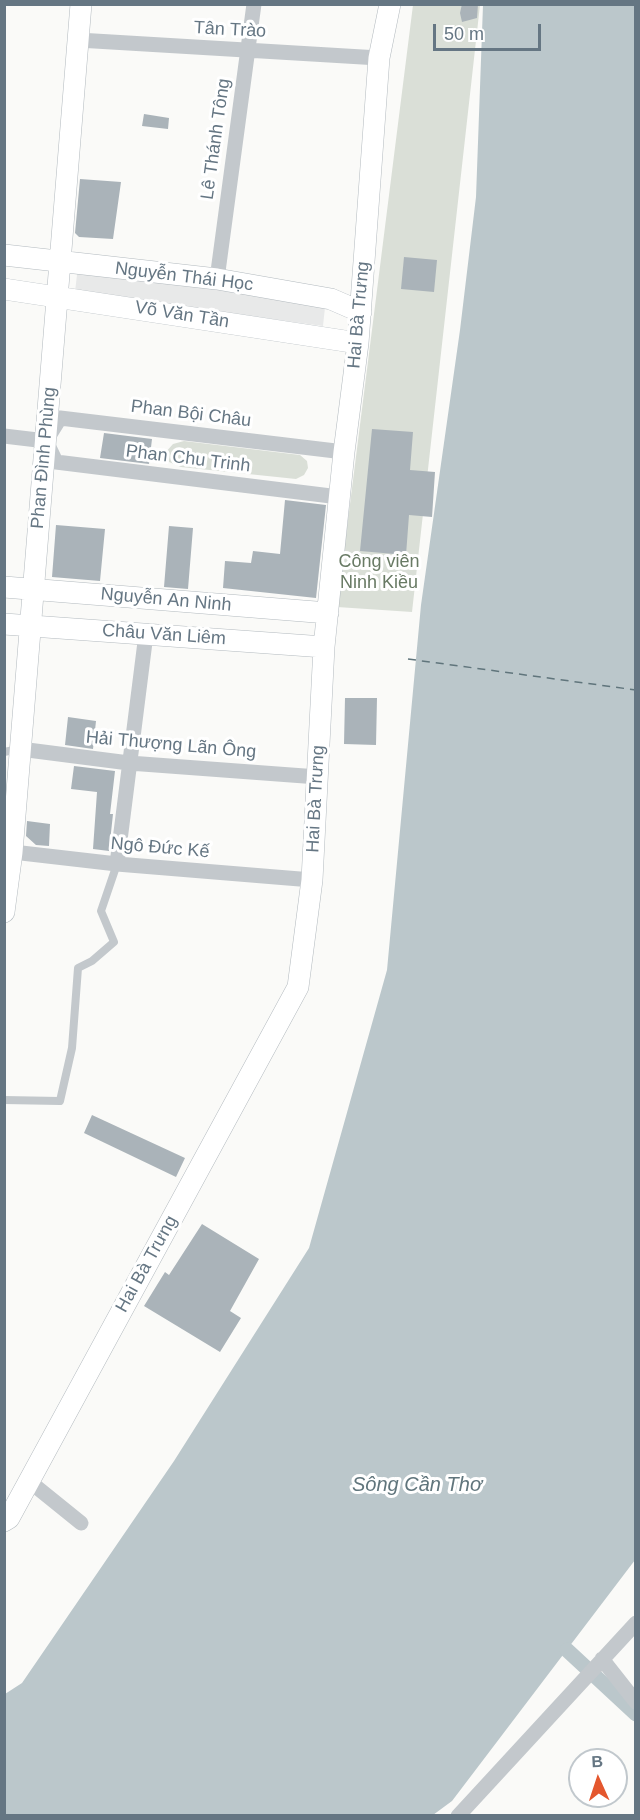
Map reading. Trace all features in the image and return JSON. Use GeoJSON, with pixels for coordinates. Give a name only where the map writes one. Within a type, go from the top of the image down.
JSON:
{"type":"FeatureCollection","features":[{"type":"Feature","properties":{"kind":"street","name":"Phan Đình Phùng"},"geometry":{"type":"LineString","coordinates":[[4,912],[12,750],[30,626],[81,4]]}},
{"type":"Feature","properties":{"kind":"street","name":"Lê Thánh Tông"},"geometry":{"type":"LineString","coordinates":[[217,279],[254,4]]}},
{"type":"Feature","properties":{"kind":"street","name":"Hai Bà Trưng"},"geometry":{"type":"LineString","coordinates":[[4,1521],[29,1481],[298,987],[312,880],[324,647],[361,312],[380,58],[390,4]]}},
{"type":"Feature","properties":{"kind":"street","name":"Tân Trào"},"geometry":{"type":"LineString","coordinates":[[78,40],[380,58]]}},
{"type":"Feature","properties":{"kind":"street","name":"Nguyễn Thái Học"},"geometry":{"type":"LineString","coordinates":[[4,255],[217,279],[331,299],[361,312]]}},
{"type":"Feature","properties":{"kind":"street","name":"Võ Văn Tần"},"geometry":{"type":"LineString","coordinates":[[4,289],[358,343]]}},
{"type":"Feature","properties":{"kind":"street","name":"Phan Bội Châu"},"geometry":{"type":"LineString","coordinates":[[46,441],[60,418],[344,452]]}},
{"type":"Feature","properties":{"kind":"street"},"geometry":{"type":"LineString","coordinates":[[4,436],[46,441]]}},
{"type":"Feature","properties":{"kind":"street","name":"Phan Chu Trinh"},"geometry":{"type":"LineString","coordinates":[[46,441],[56,462],[339,497]]}},
{"type":"Feature","properties":{"kind":"street","name":"Nguyễn An Ninh"},"geometry":{"type":"LineString","coordinates":[[4,587],[328,613]]}},
{"type":"Feature","properties":{"kind":"street","name":"Châu Văn Liêm"},"geometry":{"type":"LineString","coordinates":[[4,624],[324,647]]}},
{"type":"Feature","properties":{"kind":"street"},"geometry":{"type":"LineString","coordinates":[[117,864],[146,634]]}},
{"type":"Feature","properties":{"kind":"street","name":"Hải Thượng Lãn Ông"},"geometry":{"type":"LineString","coordinates":[[12,750],[129,763],[318,777]]}},
{"type":"Feature","properties":{"kind":"street","name":"Ngô Đức Kế"},"geometry":{"type":"LineString","coordinates":[[8,851],[117,864],[312,880]]}},
{"type":"Feature","properties":{"kind":"street"},"geometry":{"type":"LineString","coordinates":[[29,1481],[81,1523]]}},
{"type":"Feature","properties":{"kind":"street"},"geometry":{"type":"LineString","coordinates":[[459,1815],[636,1623]]}},
{"type":"Feature","properties":{"kind":"street"},"geometry":{"type":"LineString","coordinates":[[600,1662],[636,1702]]}},
{"type":"Feature","properties":{"kind":"lane"},"geometry":{"type":"LineString","coordinates":[[4,1100],[60,1101],[72,1048],[78,968],[92,962],[114,942],[101,911],[117,864]]}},
{"type":"Feature","properties":{"kind":"shaded area"},"geometry":{"type":"Polygon","coordinates":[[[78,266],[326,298],[323,326],[75,292],[78,266]]]}},
{"type":"Feature","properties":{"kind":"green space","name":"Công viên Ninh Kiều"},"geometry":{"type":"Polygon","coordinates":[[[413,5],[480,5],[412,612],[337,607],[413,5]]]}},
{"type":"Feature","properties":{"kind":"green space"},"geometry":{"type":"Polygon","coordinates":[[[184,441],[300,455],[307,461],[308,468],[304,475],[296,479],[181,467],[169,462],[165,453],[173,444],[184,441]]]}},
{"type":"Feature","properties":{"kind":"water","name":"Sông Cần Thơ"},"geometry":{"type":"Polygon","coordinates":[[[483,5],[635,5],[635,1560],[452,1801],[433,1815],[5,1815],[5,1694],[22,1683],[174,1461],[309,1248],[387,970],[421,605],[460,330],[476,197],[483,5]]]}},
{"type":"Feature","properties":{"kind":"building"},"geometry":{"type":"Polygon","coordinates":[[[462,4],[478,4],[477,18],[462,22],[460,13],[462,4]]]}},
{"type":"Feature","properties":{"kind":"building"},"geometry":{"type":"Polygon","coordinates":[[[144,114],[169,118],[168,129],[142,126],[144,114]]]}},
{"type":"Feature","properties":{"kind":"building"},"geometry":{"type":"Polygon","coordinates":[[[80,179],[121,182],[113,239],[79,237],[75,233],[80,179]]]}},
{"type":"Feature","properties":{"kind":"building"},"geometry":{"type":"Polygon","coordinates":[[[404,257],[437,260],[434,292],[401,289],[404,257]]]}},
{"type":"Feature","properties":{"kind":"building"},"geometry":{"type":"Polygon","coordinates":[[[372,429],[413,432],[410,470],[435,472],[432,517],[409,515],[406,555],[360,551],[372,429]]]}},
{"type":"Feature","properties":{"kind":"building"},"geometry":{"type":"Polygon","coordinates":[[[104,433],[152,439],[149,464],[100,458],[104,433]]]}},
{"type":"Feature","properties":{"kind":"building"},"geometry":{"type":"Polygon","coordinates":[[[285,500],[326,505],[316,598],[223,588],[225,561],[251,563],[253,551],[280,554],[285,500]]]}},
{"type":"Feature","properties":{"kind":"building"},"geometry":{"type":"Polygon","coordinates":[[[56,525],[105,529],[100,581],[52,577],[56,525]]]}},
{"type":"Feature","properties":{"kind":"building"},"geometry":{"type":"Polygon","coordinates":[[[169,526],[193,528],[188,589],[164,587],[169,526]]]}},
{"type":"Feature","properties":{"kind":"building"},"geometry":{"type":"Polygon","coordinates":[[[345,698],[377,698],[376,745],[344,744],[345,698]]]}},
{"type":"Feature","properties":{"kind":"building"},"geometry":{"type":"Polygon","coordinates":[[[68,717],[96,721],[93,749],[65,745],[68,717]]]}},
{"type":"Feature","properties":{"kind":"building"},"geometry":{"type":"Polygon","coordinates":[[[74,766],[115,771],[109,851],[93,849],[97,792],[71,789],[74,766]]]}},
{"type":"Feature","properties":{"kind":"building"},"geometry":{"type":"Polygon","coordinates":[[[27,821],[50,824],[49,846],[36,845],[26,836],[27,821]]]}},
{"type":"Feature","properties":{"kind":"building"},"geometry":{"type":"Polygon","coordinates":[[[92,1115],[185,1158],[176,1177],[84,1133],[92,1115]]]}},
{"type":"Feature","properties":{"kind":"building"},"geometry":{"type":"Polygon","coordinates":[[[202,1224],[259,1259],[230,1311],[241,1318],[220,1352],[144,1306],[165,1272],[169,1275],[202,1224]]]}},
{"type":"Feature","properties":{"kind":"waterway"},"geometry":{"type":"LineString","coordinates":[[567,1650],[636,1714]]}},
{"type":"Feature","properties":{"kind":"ferry route"},"geometry":{"type":"LineString","coordinates":[[408,659],[636,690]]}}]}
